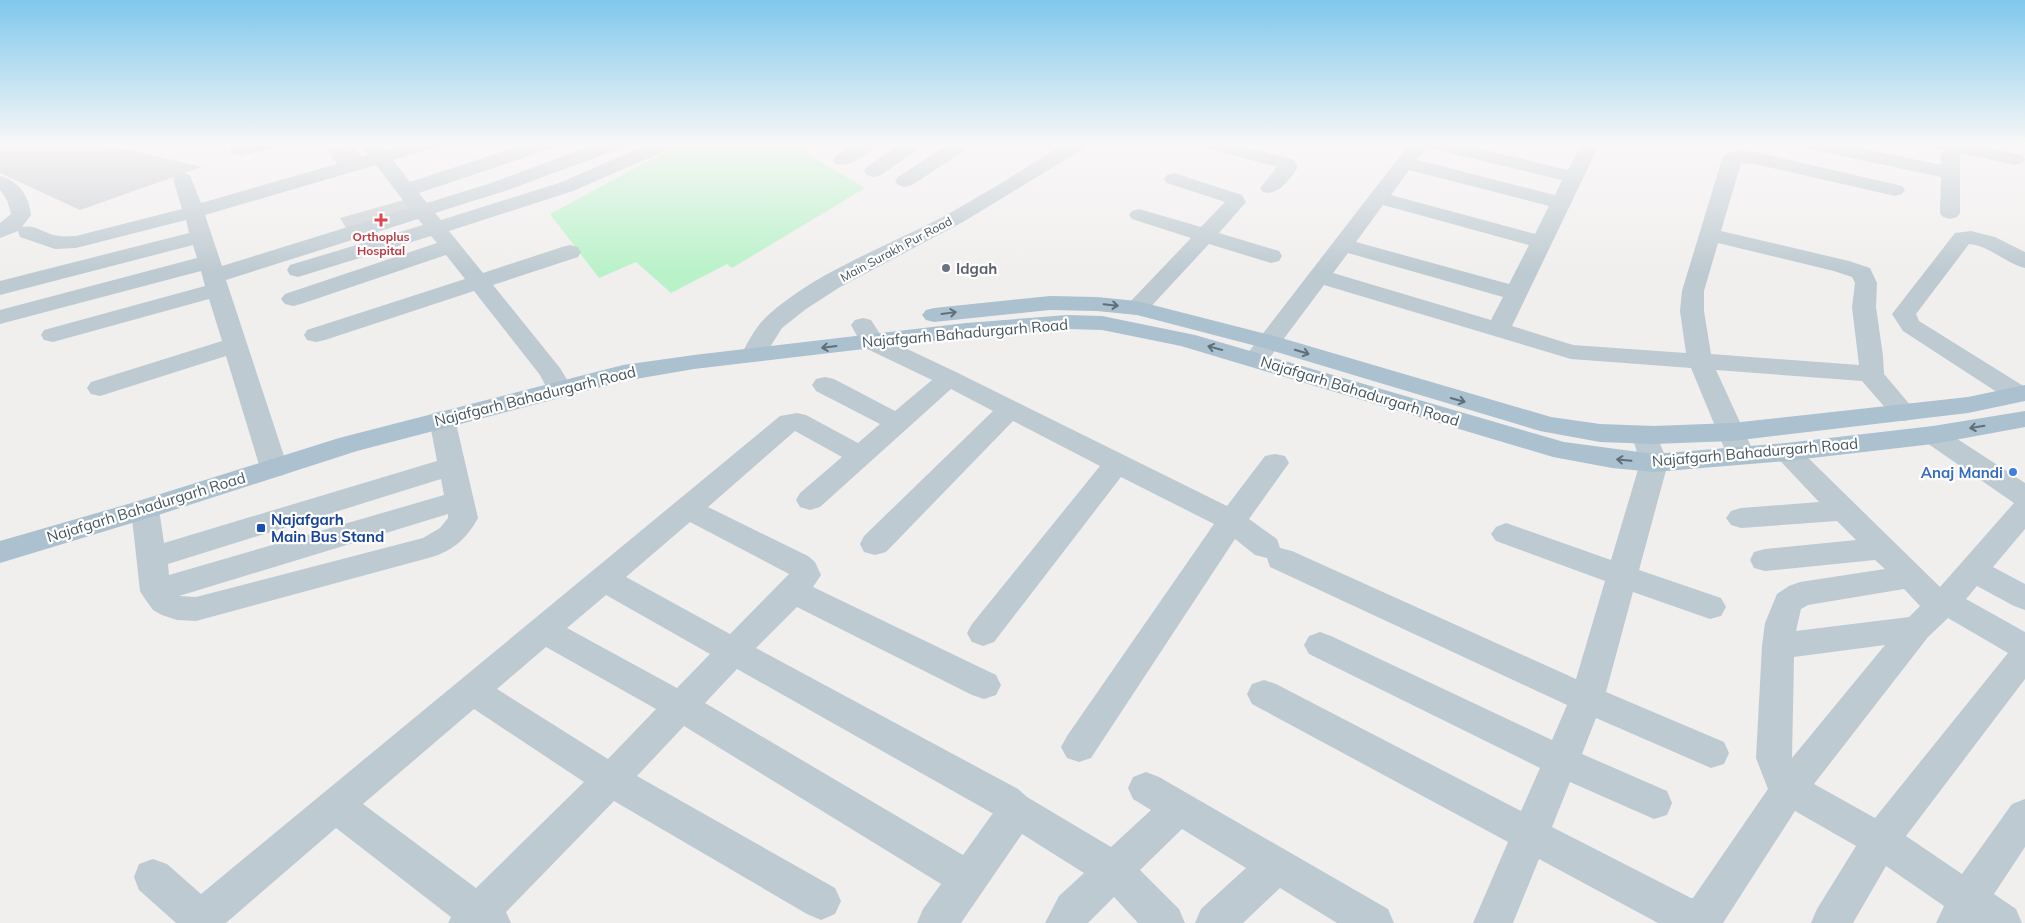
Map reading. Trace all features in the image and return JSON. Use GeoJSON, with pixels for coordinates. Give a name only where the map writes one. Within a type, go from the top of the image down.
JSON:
{"type":"FeatureCollection","features":[{"type":"Feature","properties":{"kind":"main road","name":"Najafgarh Bahadurgarh Road"},"geometry":{"type":"LineString","coordinates":[[0,552],[145,509],[424,404],[555,380],[623,373],[758,347],[868,333],[969,311],[1050,303],[1097,304],[1137,308],[1204,324],[1262,351],[1563,451],[1612,459],[1654,463],[1737,443],[1904,413],[1968,406],[2022,393]]}},
{"type":"Feature","properties":{"kind":"main road","name":"Najafgarh Bahadurgarh Road"},"geometry":{"type":"LineString","coordinates":[[868,333],[966,330],[1068,322],[1102,323],[1186,340],[1262,351],[1442,395],[1549,425],[1600,433],[1737,443],[1786,452],[1933,435],[2025,419]]}},
{"type":"Feature","properties":{"kind":"main road","name":"Najafgarh Bahadurgarh Road"},"geometry":{"type":"LineString","coordinates":[[0,533],[272,460],[349,444],[442,419],[555,380]]}},
{"type":"Feature","properties":{"kind":"street"},"geometry":{"type":"LineString","coordinates":[[0,232],[13,225],[21,214],[20,207],[10,188],[7,186]]}},
{"type":"Feature","properties":{"kind":"street"},"geometry":{"type":"LineString","coordinates":[[185,186],[272,460]]}},
{"type":"Feature","properties":{"kind":"street"},"geometry":{"type":"LineString","coordinates":[[28,232],[44,240],[64,244],[193,212],[270,186]]}},
{"type":"Feature","properties":{"kind":"street"},"geometry":{"type":"LineString","coordinates":[[403,186],[555,380]]}},
{"type":"Feature","properties":{"kind":"street"},"geometry":{"type":"LineString","coordinates":[[406,190],[419,186]]}},
{"type":"Feature","properties":{"kind":"street"},"geometry":{"type":"LineString","coordinates":[[53,335],[214,276],[424,212],[500,186]]}},
{"type":"Feature","properties":{"kind":"street"},"geometry":{"type":"LineString","coordinates":[[298,270],[437,229],[568,186]]}},
{"type":"Feature","properties":{"kind":"street","name":"Main Surakh Pur Road"},"geometry":{"type":"LineString","coordinates":[[758,347],[774,323],[798,304],[832,282],[956,218],[1008,186]]}},
{"type":"Feature","properties":{"kind":"street"},"geometry":{"type":"LineString","coordinates":[[1137,308],[1236,202],[1235,199],[1196,186]]}},
{"type":"Feature","properties":{"kind":"street"},"geometry":{"type":"LineString","coordinates":[[1262,351],[1388,186]]}},
{"type":"Feature","properties":{"kind":"street"},"geometry":{"type":"LineString","coordinates":[[1493,186],[1561,203]]}},
{"type":"Feature","properties":{"kind":"street"},"geometry":{"type":"LineString","coordinates":[[1498,330],[1569,186]]}},
{"type":"Feature","properties":{"kind":"street"},"geometry":{"type":"LineString","coordinates":[[1724,186],[1693,291],[1692,312],[1700,361],[1737,443]]}},
{"type":"Feature","properties":{"kind":"street"},"geometry":{"type":"LineString","coordinates":[[1878,186],[1895,190]]}},
{"type":"Feature","properties":{"kind":"street"},"geometry":{"type":"LineString","coordinates":[[1950,213],[1951,186]]}},
{"type":"Feature","properties":{"kind":"street"},"geometry":{"type":"LineString","coordinates":[[1379,198],[1541,242]]}},
{"type":"Feature","properties":{"kind":"street"},"geometry":{"type":"LineString","coordinates":[[1139,215],[1270,256]]}},
{"type":"Feature","properties":{"kind":"street"},"geometry":{"type":"LineString","coordinates":[[1710,234],[1841,266],[1862,273],[1866,283],[1864,307],[1871,356],[1871,374],[1876,383],[1904,413]]}},
{"type":"Feature","properties":{"kind":"street"},"geometry":{"type":"LineString","coordinates":[[0,288],[201,237]]}},
{"type":"Feature","properties":{"kind":"street"},"geometry":{"type":"LineString","coordinates":[[2022,393],[1911,326],[1904,314],[1963,238],[1970,237],[1990,243],[2025,261]]}},
{"type":"Feature","properties":{"kind":"street"},"geometry":{"type":"LineString","coordinates":[[1343,245],[1516,294]]}},
{"type":"Feature","properties":{"kind":"street"},"geometry":{"type":"LineString","coordinates":[[293,299],[451,246]]}},
{"type":"Feature","properties":{"kind":"street"},"geometry":{"type":"LineString","coordinates":[[316,335],[480,283],[570,252]]}},
{"type":"Feature","properties":{"kind":"street"},"geometry":{"type":"LineString","coordinates":[[0,317],[214,276]]}},
{"type":"Feature","properties":{"kind":"street"},"geometry":{"type":"LineString","coordinates":[[1319,276],[1571,352],[1871,374]]}},
{"type":"Feature","properties":{"kind":"street"},"geometry":{"type":"LineString","coordinates":[[868,333],[1010,409],[1232,521],[1274,553],[1587,699],[1711,753]]}},
{"type":"Feature","properties":{"kind":"street"},"geometry":{"type":"LineString","coordinates":[[100,388],[235,346]]}},
{"type":"Feature","properties":{"kind":"street"},"geometry":{"type":"LineString","coordinates":[[810,500],[950,378]]}},
{"type":"Feature","properties":{"kind":"street"},"geometry":{"type":"LineString","coordinates":[[825,385],[898,423]]}},
{"type":"Feature","properties":{"kind":"street"},"geometry":{"type":"LineString","coordinates":[[875,544],[1010,409]]}},
{"type":"Feature","properties":{"kind":"street"},"geometry":{"type":"LineString","coordinates":[[145,509],[156,591],[162,600],[173,608],[196,609],[432,546],[446,539],[458,529],[463,518],[442,419]]}},
{"type":"Feature","properties":{"kind":"street"},"geometry":{"type":"LineString","coordinates":[[153,877],[200,922],[603,578],[793,420],[861,456]]}},
{"type":"Feature","properties":{"kind":"street"},"geometry":{"type":"LineString","coordinates":[[1493,923],[1587,699],[1654,463],[1645,435]]}},
{"type":"Feature","properties":{"kind":"street"},"geometry":{"type":"LineString","coordinates":[[1933,435],[2025,497]]}},
{"type":"Feature","properties":{"kind":"street"},"geometry":{"type":"LineString","coordinates":[[1786,452],[1911,577],[1934,612]]}},
{"type":"Feature","properties":{"kind":"street"},"geometry":{"type":"LineString","coordinates":[[984,633],[1117,463]]}},
{"type":"Feature","properties":{"kind":"street"},"geometry":{"type":"LineString","coordinates":[[1079,747],[1232,521],[1275,463]]}},
{"type":"Feature","properties":{"kind":"street"},"geometry":{"type":"LineString","coordinates":[[152,558],[452,466]]}},
{"type":"Feature","properties":{"kind":"street"},"geometry":{"type":"LineString","coordinates":[[335,806],[479,920],[733,650],[794,591],[806,575],[804,570],[686,508]]}},
{"type":"Feature","properties":{"kind":"street"},"geometry":{"type":"LineString","coordinates":[[1741,518],[1844,510]]}},
{"type":"Feature","properties":{"kind":"street"},"geometry":{"type":"LineString","coordinates":[[1264,694],[1686,916],[1698,918],[1705,915],[1789,789],[1934,612],[2025,510]]}},
{"type":"Feature","properties":{"kind":"street"},"geometry":{"type":"LineString","coordinates":[[1506,534],[1710,607]]}},
{"type":"Feature","properties":{"kind":"street"},"geometry":{"type":"LineString","coordinates":[[1765,560],[1882,548]]}},
{"type":"Feature","properties":{"kind":"street"},"geometry":{"type":"LineString","coordinates":[[1973,570],[2025,598]]}},
{"type":"Feature","properties":{"kind":"street"},"geometry":{"type":"LineString","coordinates":[[1911,577],[1800,594],[1788,602],[1781,623],[1778,646],[1774,758],[1780,776],[1789,789],[1880,840],[1961,912],[2002,923]]}},
{"type":"Feature","properties":{"kind":"street"},"geometry":{"type":"LineString","coordinates":[[603,578],[1004,801],[1114,870],[1165,923]]}},
{"type":"Feature","properties":{"kind":"street"},"geometry":{"type":"LineString","coordinates":[[794,591],[984,685]]}},
{"type":"Feature","properties":{"kind":"street"},"geometry":{"type":"LineString","coordinates":[[1778,646],[1934,612],[2025,647]]}},
{"type":"Feature","properties":{"kind":"street"},"geometry":{"type":"LineString","coordinates":[[542,630],[680,706],[967,878]]}},
{"type":"Feature","properties":{"kind":"street"},"geometry":{"type":"LineString","coordinates":[[1320,645],[1561,761],[1654,803]]}},
{"type":"Feature","properties":{"kind":"street"},"geometry":{"type":"LineString","coordinates":[[1831,923],[1880,840],[2025,655]]}},
{"type":"Feature","properties":{"kind":"street"},"geometry":{"type":"LineString","coordinates":[[472,690],[610,780],[821,901]]}},
{"type":"Feature","properties":{"kind":"street"},"geometry":{"type":"LineString","coordinates":[[1146,788],[1367,921]]}},
{"type":"Feature","properties":{"kind":"street"},"geometry":{"type":"LineString","coordinates":[[1065,923],[1073,910],[1178,808]]}},
{"type":"Feature","properties":{"kind":"street"},"geometry":{"type":"LineString","coordinates":[[937,923],[1009,821],[1014,809]]}},
{"type":"Feature","properties":{"kind":"street"},"geometry":{"type":"LineString","coordinates":[[1961,912],[2025,816]]}},
{"type":"Feature","properties":{"kind":"street"},"geometry":{"type":"LineString","coordinates":[[1214,923],[1276,866]]}},
{"type":"Feature","properties":{"kind":"green space"},"geometry":{"type":"Polygon","coordinates":[[[602,186],[862,186],[865,188],[732,268],[727,264],[671,293],[636,262],[599,278],[550,214],[602,186]]]}},
{"type":"Feature","properties":{"kind":"building"},"geometry":{"type":"Polygon","coordinates":[[[28,186],[148,186],[80,210],[28,186]]]}},
{"type":"Feature","properties":{"kind":"building"},"geometry":{"type":"Polygon","coordinates":[[[404,200],[410,210],[346,228],[340,218],[404,200]]]}},
{"type":"Feature","properties":{"kind":"place","name":"Orthoplus Hospital"},"geometry":{"type":"Point","coordinates":[381,220]}},
{"type":"Feature","properties":{"kind":"place","name":"Idgah"},"geometry":{"type":"Point","coordinates":[946,268]}},
{"type":"Feature","properties":{"kind":"place","name":"Anaj Mandi"},"geometry":{"type":"Point","coordinates":[2013,472]}},
{"type":"Feature","properties":{"kind":"place","name":"Najafgarh Main Bus Stand"},"geometry":{"type":"Point","coordinates":[261,528]}}]}
